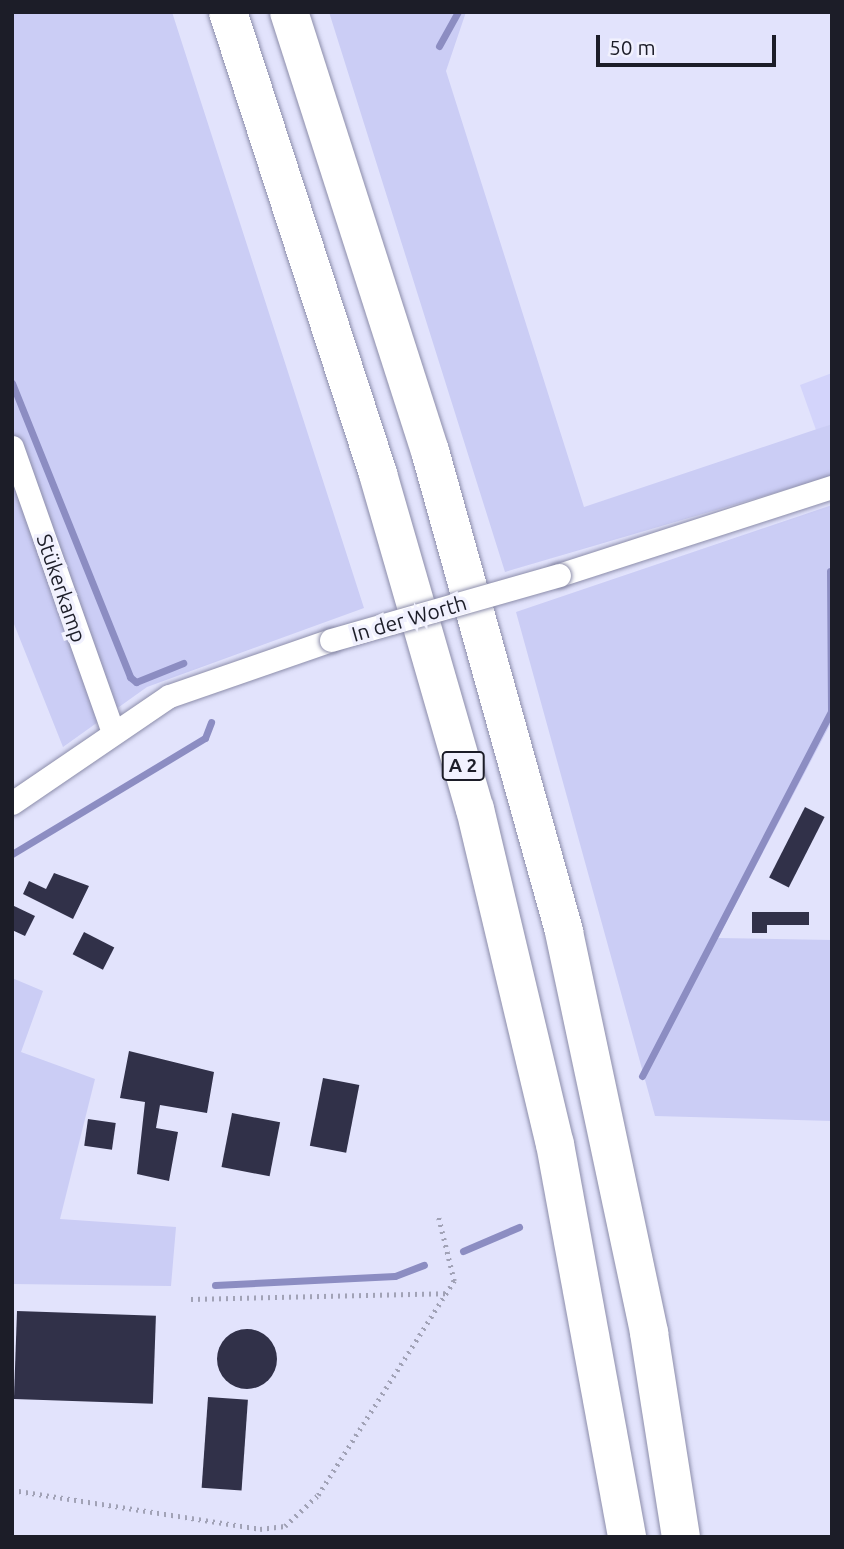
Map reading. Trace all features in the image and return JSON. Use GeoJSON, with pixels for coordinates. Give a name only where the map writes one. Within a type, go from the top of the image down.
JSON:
{"type":"FeatureCollection","features":[{"type":"Feature","properties":{"kind":"highway","name":"A 2"},"geometry":{"type":"LineString","coordinates":[[228,12],[378,474],[481,834],[558,1157],[627,1537]]}},
{"type":"Feature","properties":{"kind":"highway","name":"A 2"},"geometry":{"type":"LineString","coordinates":[[289,12],[430,450],[564,932],[649,1333],[681,1537]]}},
{"type":"Feature","properties":{"kind":"street","name":"Stükerkamp"},"geometry":{"type":"LineString","coordinates":[[12,447],[112,730]]}},
{"type":"Feature","properties":{"kind":"street","name":"In der Worth"},"geometry":{"type":"LineString","coordinates":[[12,803],[112,730],[220,675],[331,640],[559,575],[832,487]]}},
{"type":"Feature","properties":{"kind":"path"},"geometry":{"type":"LineString","coordinates":[[12,1490],[260,1529],[285,1525],[318,1495],[454,1281],[438,1216]]}},
{"type":"Feature","properties":{"kind":"path"},"geometry":{"type":"LineString","coordinates":[[191,1299],[447,1293]]}},
{"type":"Feature","properties":{"kind":"shaded area"},"geometry":{"type":"Polygon","coordinates":[[[12,12],[172,12],[364,608],[147,687],[63,747],[12,619],[12,12]]]}},
{"type":"Feature","properties":{"kind":"shaded area"},"geometry":{"type":"Polygon","coordinates":[[[329,12],[466,12],[446,71],[584,507],[832,424],[832,476],[505,572],[329,12]]]}},
{"type":"Feature","properties":{"kind":"shaded area"},"geometry":{"type":"Polygon","coordinates":[[[832,373],[832,424],[816,430],[800,385],[832,373]]]}},
{"type":"Feature","properties":{"kind":"shaded area"},"geometry":{"type":"Polygon","coordinates":[[[832,505],[832,721],[718,938],[832,940],[832,1121],[655,1116],[516,612],[832,505]]]}},
{"type":"Feature","properties":{"kind":"shaded area"},"geometry":{"type":"Polygon","coordinates":[[[12,978],[43,991],[21,1052],[95,1079],[60,1219],[176,1227],[171,1286],[12,1284],[12,978]]]}},
{"type":"Feature","properties":{"kind":"building"},"geometry":{"type":"Polygon","coordinates":[[[805,807],[825,817],[789,887],[769,877],[805,807]]]}},
{"type":"Feature","properties":{"kind":"building"},"geometry":{"type":"Polygon","coordinates":[[[54,873],[89,886],[73,919],[23,894],[29,881],[46,889],[54,873]]]}},
{"type":"Feature","properties":{"kind":"building"},"geometry":{"type":"Polygon","coordinates":[[[12,905],[35,916],[25,936],[12,930],[12,905]]]}},
{"type":"Feature","properties":{"kind":"building"},"geometry":{"type":"Polygon","coordinates":[[[752,912],[809,912],[809,925],[767,925],[767,933],[752,933],[752,912]]]}},
{"type":"Feature","properties":{"kind":"building"},"geometry":{"type":"Polygon","coordinates":[[[84,932],[114,947],[103,970],[73,954],[84,932]]]}},
{"type":"Feature","properties":{"kind":"building"},"geometry":{"type":"Polygon","coordinates":[[[129,1051],[214,1072],[207,1113],[160,1105],[156,1128],[178,1132],[169,1181],[137,1174],[145,1102],[120,1098],[129,1051]]]}},
{"type":"Feature","properties":{"kind":"building"},"geometry":{"type":"Polygon","coordinates":[[[323,1078],[359,1085],[346,1153],[310,1146],[323,1078]]]}},
{"type":"Feature","properties":{"kind":"building"},"geometry":{"type":"Polygon","coordinates":[[[232,1113],[280,1122],[270,1176],[222,1167],[232,1113]]]}},
{"type":"Feature","properties":{"kind":"building"},"geometry":{"type":"Polygon","coordinates":[[[88,1119],[116,1123],[112,1150],[84,1146],[88,1119]]]}},
{"type":"Feature","properties":{"kind":"building"},"geometry":{"type":"Polygon","coordinates":[[[17,1311],[156,1316],[153,1404],[14,1399],[17,1311]]]}},
{"type":"Feature","properties":{"kind":"building"},"geometry":{"type":"Polygon","coordinates":[[[241,1329],[253,1329],[269,1337],[275,1347],[275,1371],[269,1381],[253,1389],[241,1389],[225,1381],[217,1365],[217,1353],[225,1337],[241,1329]]]}},
{"type":"Feature","properties":{"kind":"building"},"geometry":{"type":"Polygon","coordinates":[[[208,1397],[248,1400],[242,1491],[202,1488],[208,1397]]]}},
{"type":"Feature","properties":{"kind":"waterway"},"geometry":{"type":"LineString","coordinates":[[439,46],[458,12]]}},
{"type":"Feature","properties":{"kind":"waterway"},"geometry":{"type":"LineString","coordinates":[[12,383],[130,677],[136,682],[183,663]]}},
{"type":"Feature","properties":{"kind":"waterway"},"geometry":{"type":"LineString","coordinates":[[642,1076],[831,712],[830,571]]}},
{"type":"Feature","properties":{"kind":"waterway"},"geometry":{"type":"LineString","coordinates":[[12,854],[205,738],[211,722]]}},
{"type":"Feature","properties":{"kind":"waterway"},"geometry":{"type":"LineString","coordinates":[[463,1251],[519,1227]]}},
{"type":"Feature","properties":{"kind":"waterway"},"geometry":{"type":"LineString","coordinates":[[215,1285],[395,1276],[424,1265]]}}]}
